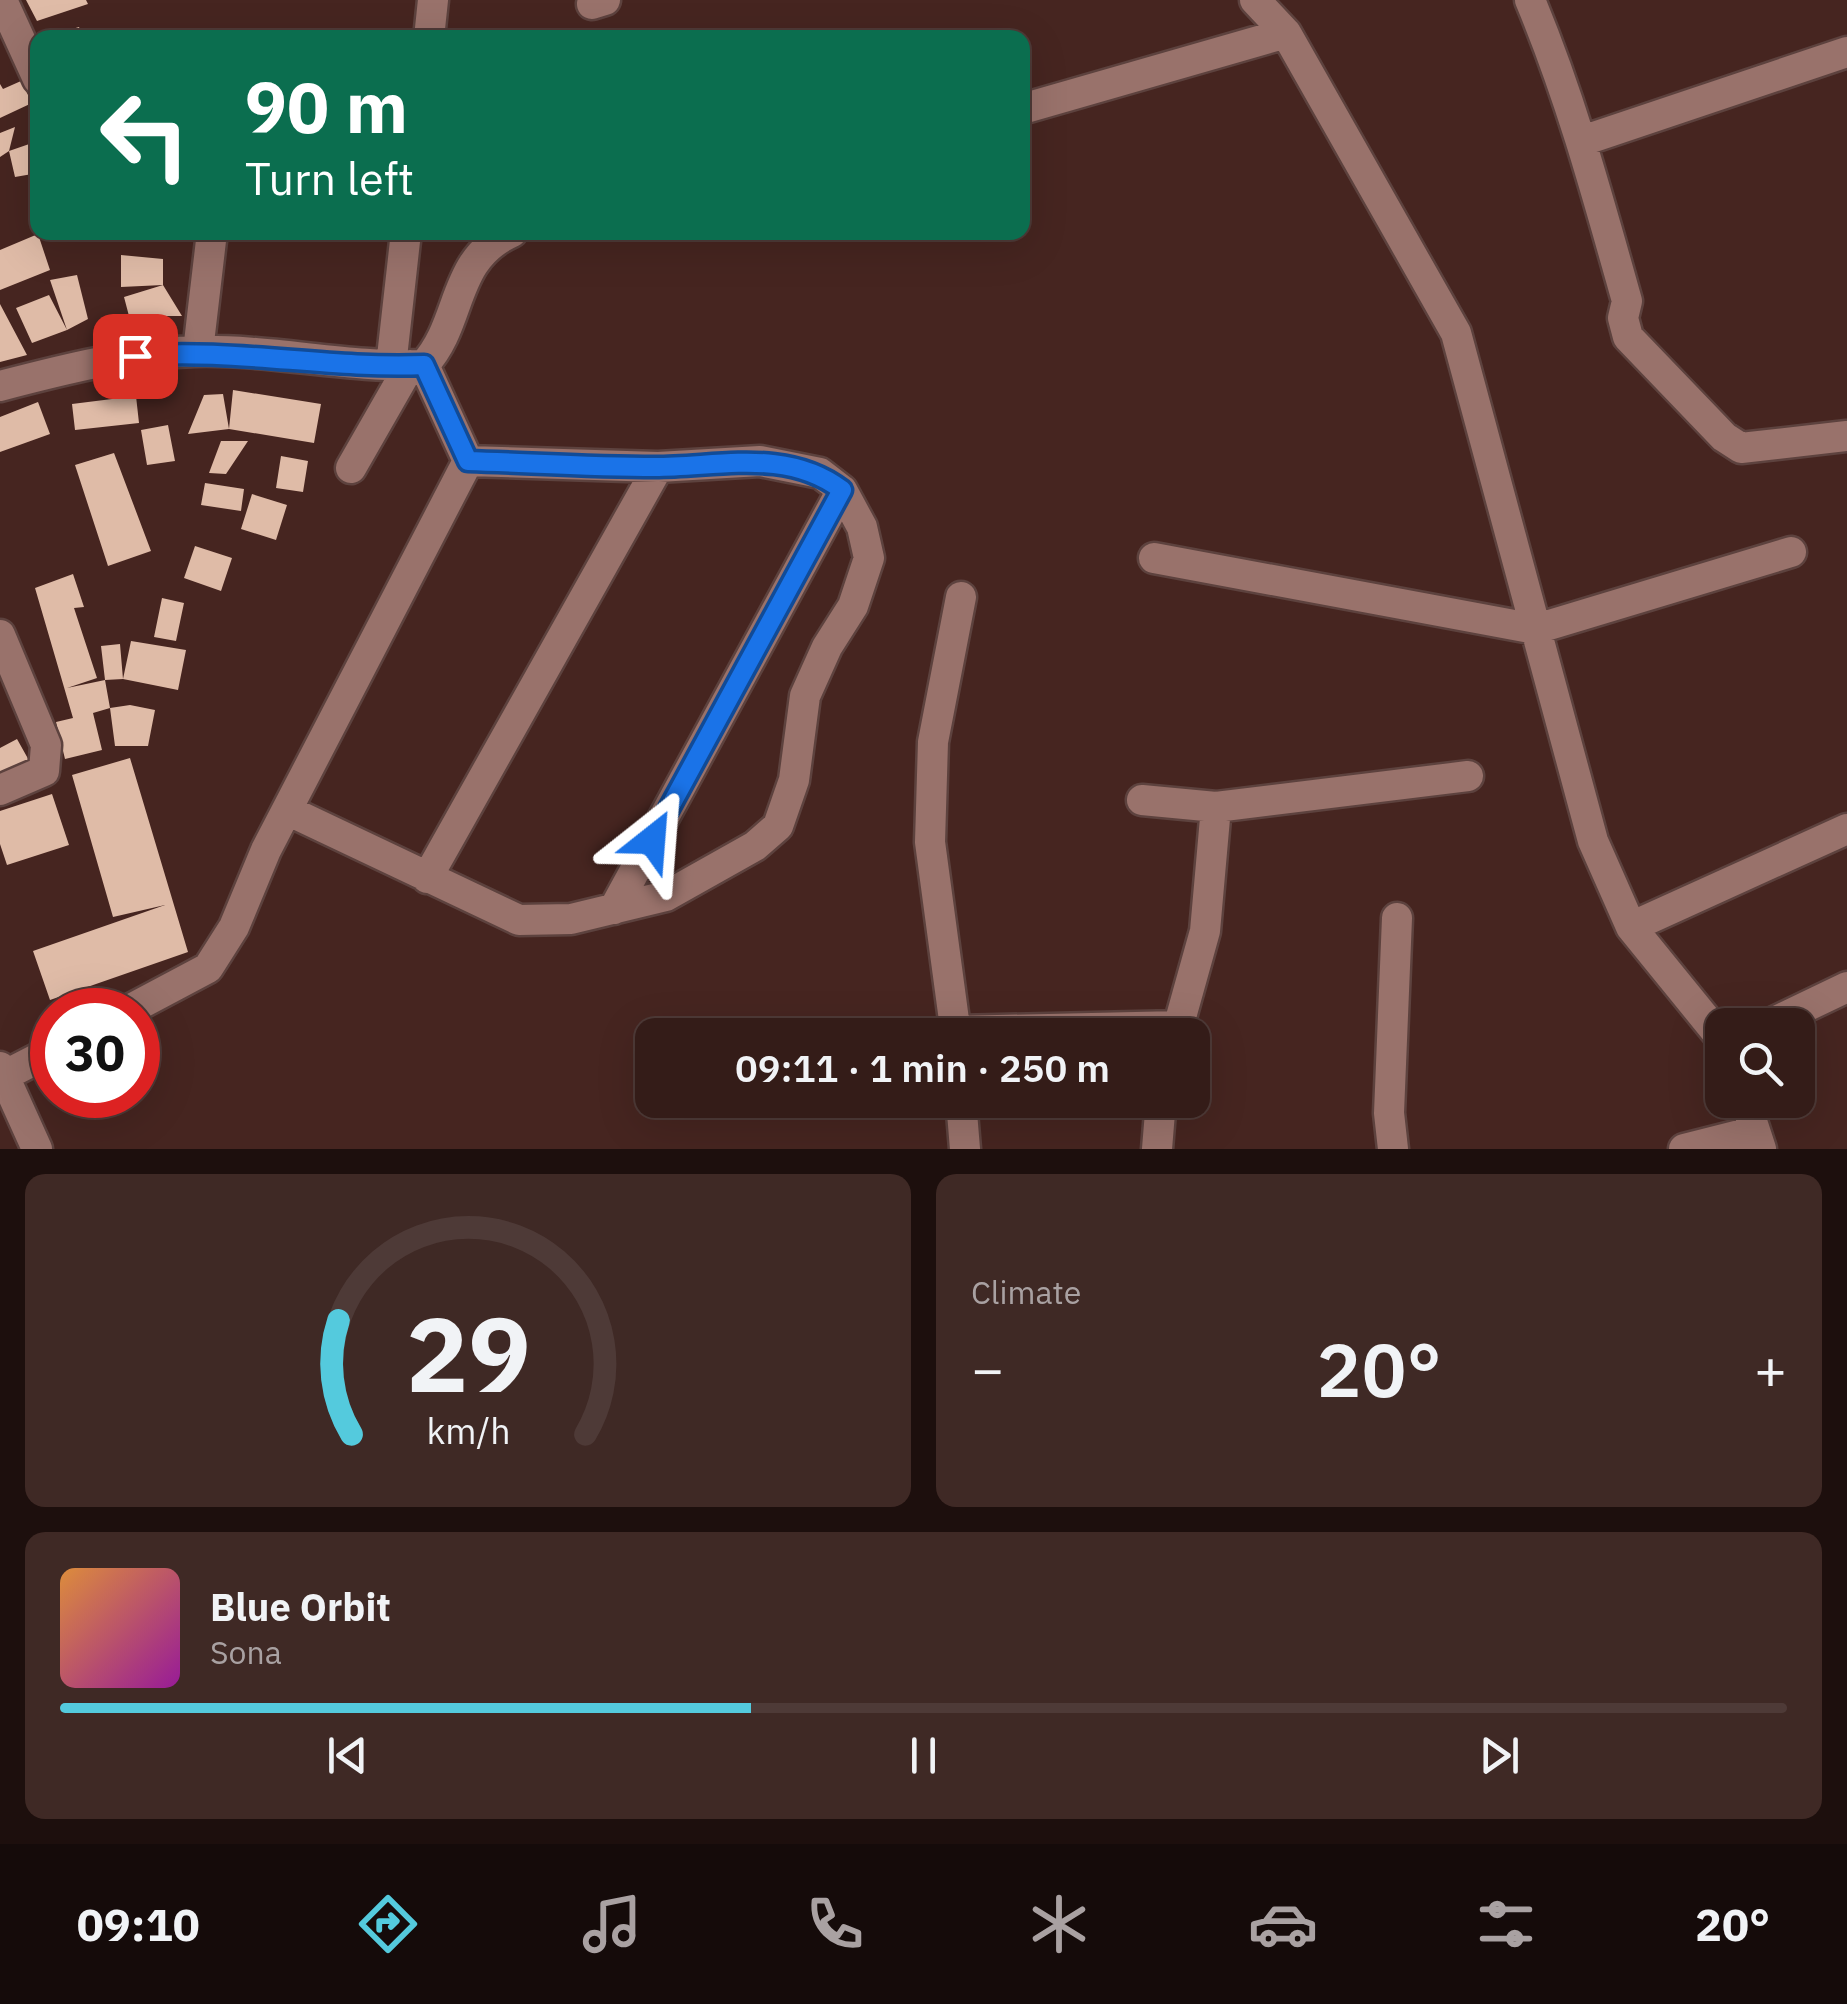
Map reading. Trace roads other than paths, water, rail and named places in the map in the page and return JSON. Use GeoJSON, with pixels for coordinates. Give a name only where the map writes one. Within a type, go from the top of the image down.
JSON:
{"type":"FeatureCollection","features":[{"type":"Feature","properties":{"kind":"street"},"geometry":{"type":"LineString","coordinates":[[429,30],[433,0]]}},
{"type":"Feature","properties":{"kind":"street"},"geometry":{"type":"LineString","coordinates":[[1255,0],[1286,33],[1456,333],[1593,841],[1631,927],[1705,1018]]}},
{"type":"Feature","properties":{"kind":"street"},"geometry":{"type":"LineString","coordinates":[[1530,0],[1566,86],[1582,141],[1627,300],[1624,318],[1628,337],[1724,437],[1742,448],[1847,436]]}},
{"type":"Feature","properties":{"kind":"street"},"geometry":{"type":"LineString","coordinates":[[4,12],[30,63]]}},
{"type":"Feature","properties":{"kind":"street"},"geometry":{"type":"LineString","coordinates":[[1030,107],[1286,33]]}},
{"type":"Feature","properties":{"kind":"street"},"geometry":{"type":"LineString","coordinates":[[1582,141],[1847,52]]}},
{"type":"Feature","properties":{"kind":"street"},"geometry":{"type":"LineString","coordinates":[[198,351],[211,240]]}},
{"type":"Feature","properties":{"kind":"street"},"geometry":{"type":"LineString","coordinates":[[352,468],[408,366],[406,240]]}},
{"type":"Feature","properties":{"kind":"street"},"geometry":{"type":"LineString","coordinates":[[0,386],[104,359],[198,351],[408,366],[439,349],[470,262],[495,240]]}},
{"type":"Feature","properties":{"kind":"street"},"geometry":{"type":"LineString","coordinates":[[408,366],[468,461]]}},
{"type":"Feature","properties":{"kind":"street"},"geometry":{"type":"LineString","coordinates":[[289,811],[520,920],[570,919],[666,896],[754,846],[778,826],[794,780],[805,696],[827,647],[853,606],[868,558],[862,527],[842,490],[820,473],[760,461],[658,467],[468,461]]}},
{"type":"Feature","properties":{"kind":"street"},"geometry":{"type":"LineString","coordinates":[[160,994],[208,968],[234,927],[266,850],[468,461]]}},
{"type":"Feature","properties":{"kind":"street"},"geometry":{"type":"LineString","coordinates":[[427,878],[658,467]]}},
{"type":"Feature","properties":{"kind":"street"},"geometry":{"type":"LineString","coordinates":[[614,909],[842,490]]}},
{"type":"Feature","properties":{"kind":"street"},"geometry":{"type":"LineString","coordinates":[[1154,558],[1536,630],[1790,552]]}},
{"type":"Feature","properties":{"kind":"street"},"geometry":{"type":"LineString","coordinates":[[954,1018],[930,842],[933,742],[961,597]]}},
{"type":"Feature","properties":{"kind":"street"},"geometry":{"type":"LineString","coordinates":[[0,635],[48,759],[44,771],[0,790]]}},
{"type":"Feature","properties":{"kind":"street"},"geometry":{"type":"LineString","coordinates":[[1142,800],[1216,807],[1468,776]]}},
{"type":"Feature","properties":{"kind":"street"},"geometry":{"type":"LineString","coordinates":[[1182,1018],[1205,932],[1216,807]]}},
{"type":"Feature","properties":{"kind":"street"},"geometry":{"type":"LineString","coordinates":[[1631,927],[1847,829]]}},
{"type":"Feature","properties":{"kind":"street"},"geometry":{"type":"LineString","coordinates":[[1393,1149],[1389,1113],[1397,918]]}},
{"type":"Feature","properties":{"kind":"street"},"geometry":{"type":"LineString","coordinates":[[1803,1008],[1847,987]]}},
{"type":"Feature","properties":{"kind":"street"},"geometry":{"type":"LineString","coordinates":[[30,1061],[2,1074],[37,1149]]}},
{"type":"Feature","properties":{"kind":"street"},"geometry":{"type":"LineString","coordinates":[[962,1118],[965,1149]]}},
{"type":"Feature","properties":{"kind":"street"},"geometry":{"type":"LineString","coordinates":[[1158,1149],[1160,1118]]}},
{"type":"Feature","properties":{"kind":"street"},"geometry":{"type":"LineString","coordinates":[[1684,1149],[1758,1140]]}}]}
